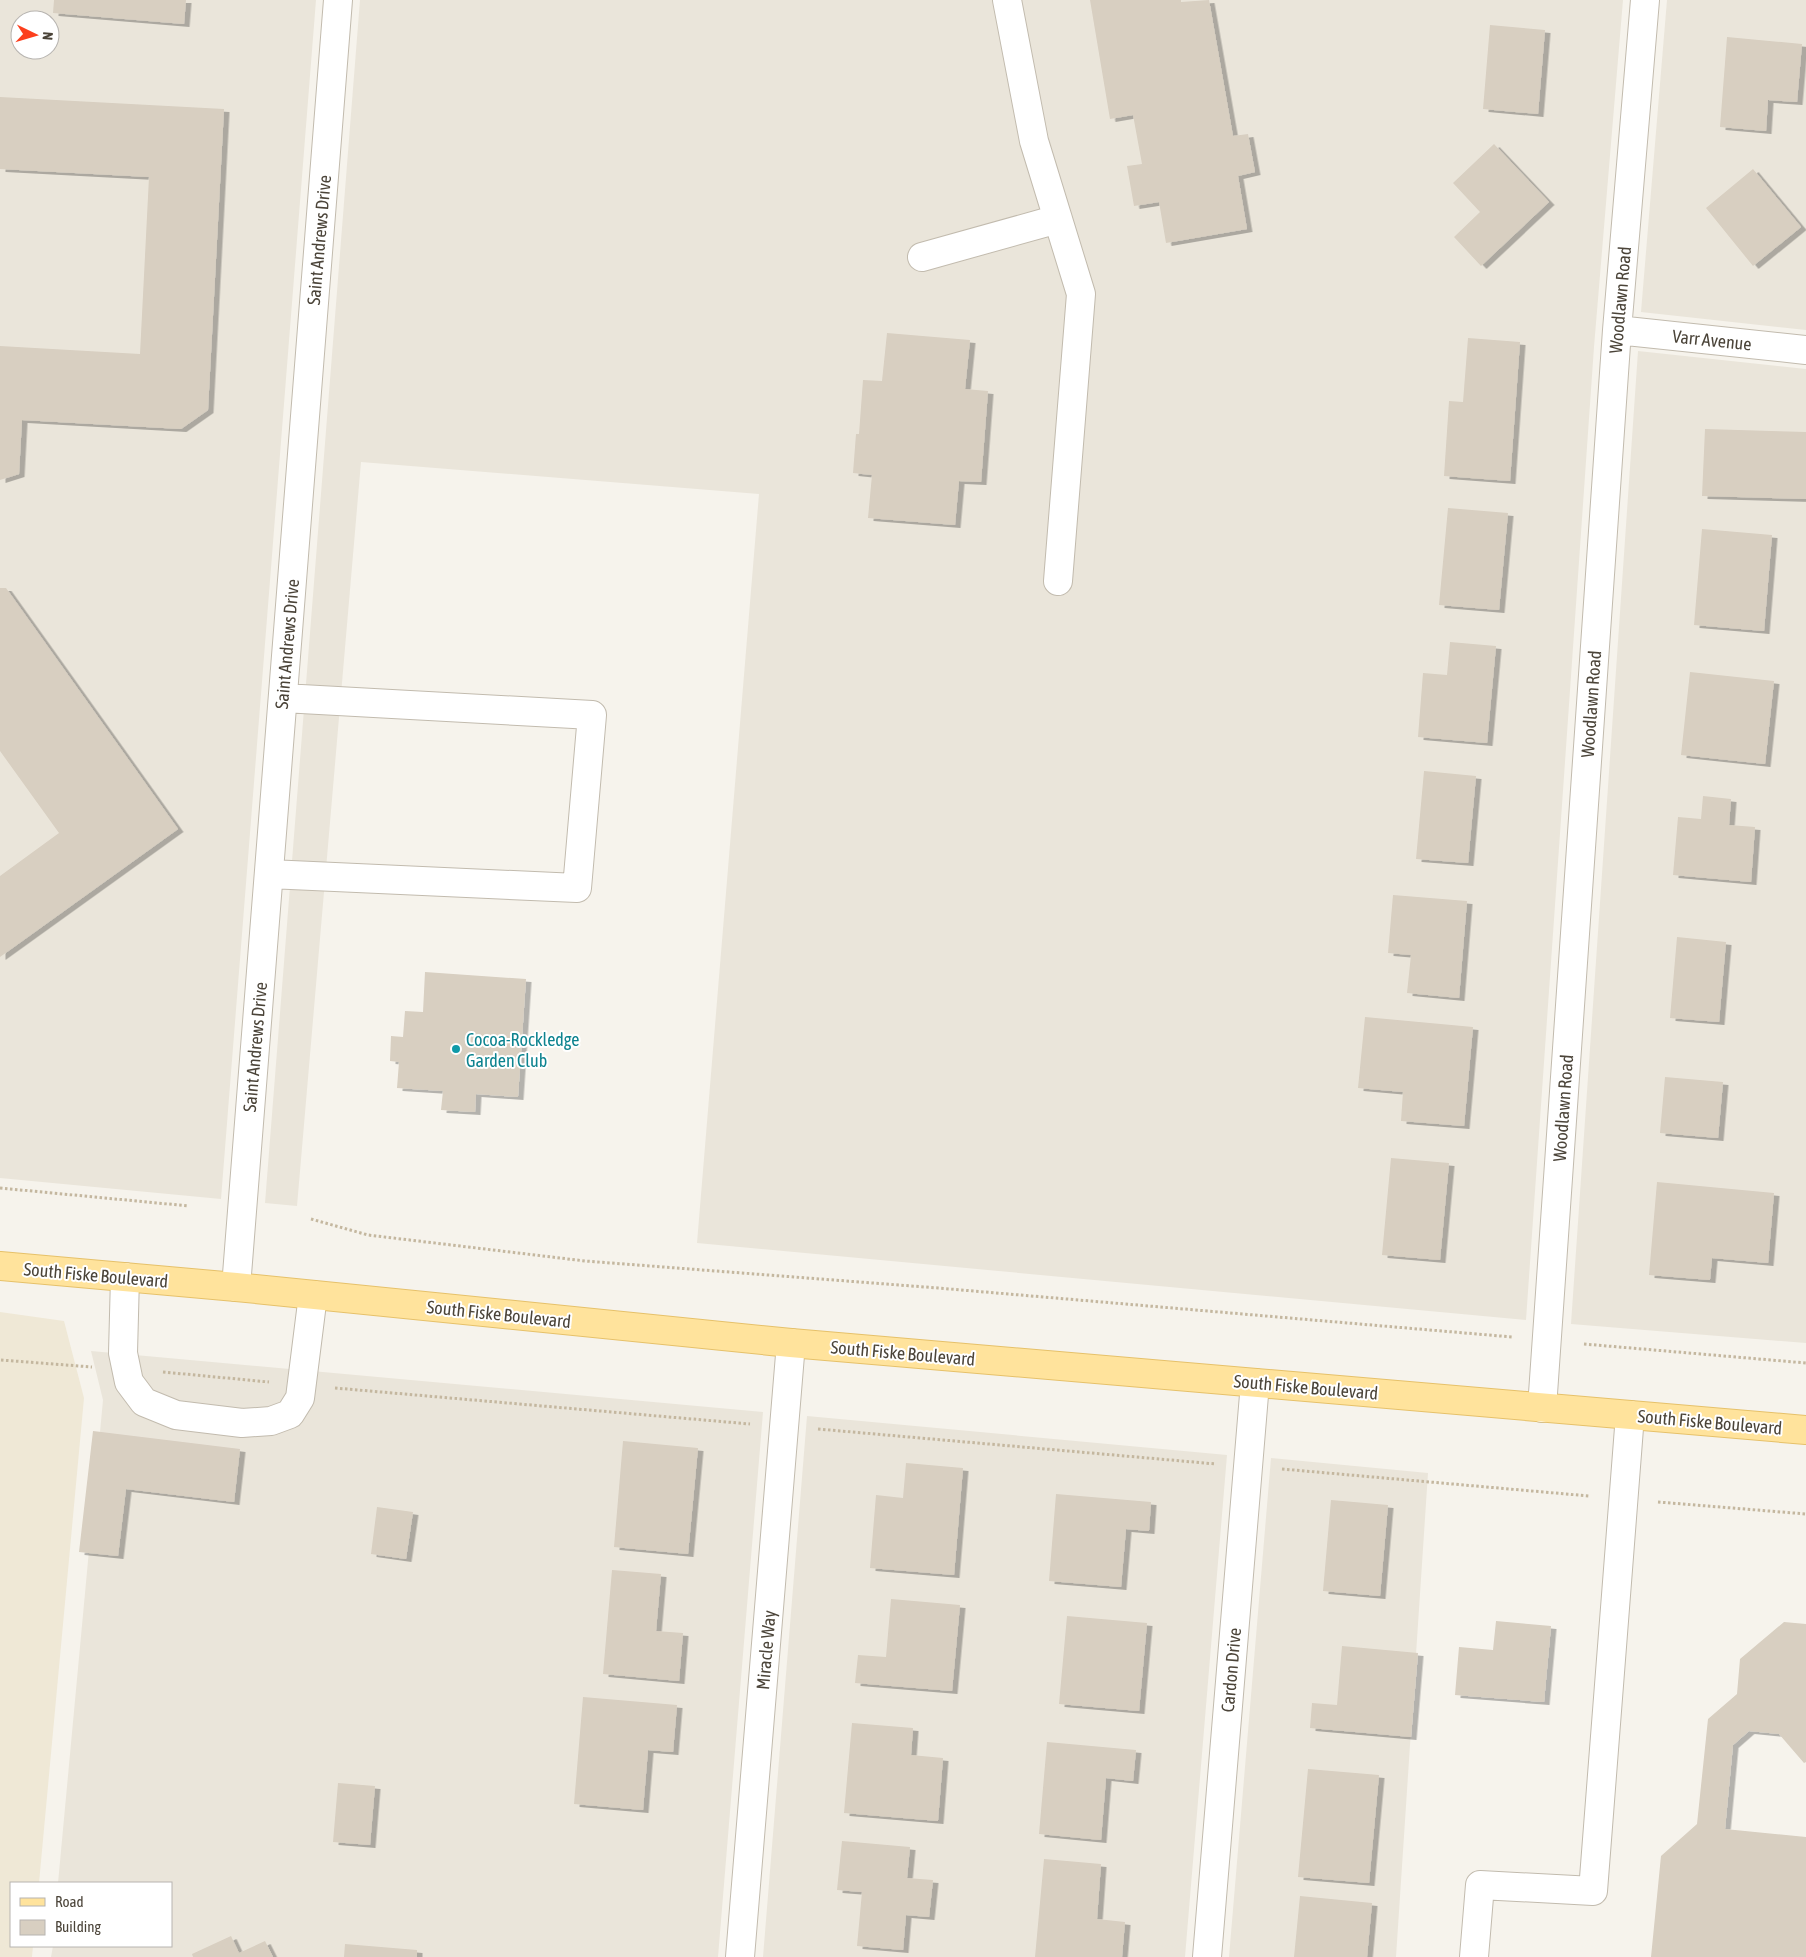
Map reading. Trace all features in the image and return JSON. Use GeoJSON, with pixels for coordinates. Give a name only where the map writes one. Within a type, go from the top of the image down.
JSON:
{"type":"FeatureCollection","features":[{"type":"Feature","properties":{"kind":"main road","name":"South Fiske Boulevard"},"geometry":{"type":"LineString","coordinates":[[0,1266],[236,1287],[791,1344],[1806,1430]]}},
{"type":"Feature","properties":{"kind":"street","name":"Saint Andrews Drive"},"geometry":{"type":"LineString","coordinates":[[236,1287],[338,0]]}},
{"type":"Feature","properties":{"kind":"street"},"geometry":{"type":"LineString","coordinates":[[1007,0],[1034,142],[1081,294],[1058,581]]}},
{"type":"Feature","properties":{"kind":"street","name":"Woodlawn Road"},"geometry":{"type":"LineString","coordinates":[[1542,1408],[1618,330],[1645,0]]}},
{"type":"Feature","properties":{"kind":"street"},"geometry":{"type":"LineString","coordinates":[[922,257],[1058,219]]}},
{"type":"Feature","properties":{"kind":"street","name":"Varr Avenue"},"geometry":{"type":"LineString","coordinates":[[1618,330],[1806,350]]}},
{"type":"Feature","properties":{"kind":"street"},"geometry":{"type":"LineString","coordinates":[[269,874],[577,888],[592,715],[282,698]]}},
{"type":"Feature","properties":{"kind":"street"},"geometry":{"type":"LineString","coordinates":[[125,1277],[122,1353],[129,1382],[144,1402],[176,1415],[242,1423],[271,1422],[290,1414],[300,1398],[313,1295]]}},
{"type":"Feature","properties":{"kind":"street","name":"Miracle Way"},"geometry":{"type":"LineString","coordinates":[[740,1957],[791,1344]]}},
{"type":"Feature","properties":{"kind":"street","name":"Cardon Drive"},"geometry":{"type":"LineString","coordinates":[[1207,1957],[1255,1383]]}},
{"type":"Feature","properties":{"kind":"street"},"geometry":{"type":"LineString","coordinates":[[1474,1957],[1480,1885],[1592,1891],[1630,1415]]}},
{"type":"Feature","properties":{"kind":"path"},"geometry":{"type":"LineString","coordinates":[[0,1188],[189,1206]]}},
{"type":"Feature","properties":{"kind":"path"},"geometry":{"type":"LineString","coordinates":[[310,1219],[368,1235],[585,1261],[938,1288],[1512,1337]]}},
{"type":"Feature","properties":{"kind":"path"},"geometry":{"type":"LineString","coordinates":[[1584,1344],[1806,1363]]}},
{"type":"Feature","properties":{"kind":"path"},"geometry":{"type":"LineString","coordinates":[[1,1360],[98,1368]]}},
{"type":"Feature","properties":{"kind":"path"},"geometry":{"type":"LineString","coordinates":[[478,1401],[1806,1514]]}},
{"type":"Feature","properties":{"kind":"shaded area"},"geometry":{"type":"Polygon","coordinates":[[[0,0],[316,0],[221,1199],[0,1178],[0,0]]]}},
{"type":"Feature","properties":{"kind":"shaded area"},"geometry":{"type":"Polygon","coordinates":[[[360,0],[1623,0],[1594,347],[1526,1320],[697,1243],[759,494],[361,462],[297,1206],[265,1203],[360,0]]]}},
{"type":"Feature","properties":{"kind":"shaded area"},"geometry":{"type":"Polygon","coordinates":[[[1667,0],[1806,0],[1806,330],[1641,312],[1667,0]]]}},
{"type":"Feature","properties":{"kind":"shaded area"},"geometry":{"type":"Polygon","coordinates":[[[1638,351],[1806,369],[1806,1343],[1571,1324],[1638,351]]]}},
{"type":"Feature","properties":{"kind":"shaded area"},"geometry":{"type":"Polygon","coordinates":[[[0,1312],[64,1321],[84,1398],[39,1882],[10,1882],[10,1947],[33,1947],[32,1957],[0,1957],[0,1312]]]}},
{"type":"Feature","properties":{"kind":"shaded area"},"geometry":{"type":"Polygon","coordinates":[[[91,1351],[763,1412],[718,1957],[51,1957],[53,1947],[172,1947],[172,1882],[58,1882],[103,1400],[91,1351]]]}},
{"type":"Feature","properties":{"kind":"shaded area"},"geometry":{"type":"Polygon","coordinates":[[[807,1416],[1227,1455],[1185,1957],[763,1957],[807,1416]]]}},
{"type":"Feature","properties":{"kind":"shaded area"},"geometry":{"type":"Polygon","coordinates":[[[1271,1458],[1428,1473],[1396,1957],[1229,1957],[1271,1458]]]}},
{"type":"Feature","properties":{"kind":"building"},"geometry":{"type":"Polygon","coordinates":[[[54,0],[186,0],[184,24],[60,14],[60,10],[53,10],[54,0]]]}},
{"type":"Feature","properties":{"kind":"building"},"geometry":{"type":"Polygon","coordinates":[[[1090,0],[1181,0],[1181,2],[1209,0],[1233,136],[1248,134],[1255,172],[1238,176],[1247,229],[1166,243],[1159,202],[1134,206],[1127,166],[1142,164],[1133,115],[1110,119],[1090,0]]]}},
{"type":"Feature","properties":{"kind":"building"},"geometry":{"type":"Polygon","coordinates":[[[1490,25],[1545,30],[1538,114],[1483,109],[1490,25]]]}},
{"type":"Feature","properties":{"kind":"building"},"geometry":{"type":"Polygon","coordinates":[[[1727,37],[1802,44],[1797,102],[1768,100],[1766,131],[1720,127],[1727,37]]]}},
{"type":"Feature","properties":{"kind":"building"},"geometry":{"type":"Polygon","coordinates":[[[0,97],[224,109],[208,410],[181,429],[22,420],[19,474],[0,480],[0,346],[140,354],[149,177],[0,169],[0,97]]]}},
{"type":"Feature","properties":{"kind":"building"},"geometry":{"type":"Polygon","coordinates":[[[1494,144],[1549,202],[1481,266],[1454,237],[1480,212],[1453,183],[1494,144]]]}},
{"type":"Feature","properties":{"kind":"building"},"geometry":{"type":"Polygon","coordinates":[[[1753,169],[1801,227],[1753,266],[1706,208],[1753,169]]]}},
{"type":"Feature","properties":{"kind":"building"},"geometry":{"type":"Polygon","coordinates":[[[887,333],[970,340],[965,389],[988,391],[981,482],[959,481],[955,525],[868,518],[872,475],[853,473],[856,434],[859,434],[863,380],[882,381],[887,333]]]}},
{"type":"Feature","properties":{"kind":"building"},"geometry":{"type":"Polygon","coordinates":[[[1468,338],[1520,342],[1510,481],[1444,476],[1449,401],[1463,402],[1468,338]]]}},
{"type":"Feature","properties":{"kind":"building"},"geometry":{"type":"Polygon","coordinates":[[[1705,429],[1806,432],[1806,499],[1702,496],[1705,429]]]}},
{"type":"Feature","properties":{"kind":"building"},"geometry":{"type":"Polygon","coordinates":[[[1448,508],[1508,513],[1499,610],[1439,605],[1448,508]]]}},
{"type":"Feature","properties":{"kind":"building"},"geometry":{"type":"Polygon","coordinates":[[[1702,529],[1772,535],[1764,631],[1694,625],[1702,529]]]}},
{"type":"Feature","properties":{"kind":"building"},"geometry":{"type":"Polygon","coordinates":[[[0,588],[6,588],[178,829],[0,957],[0,876],[59,833],[0,751],[0,588]]]}},
{"type":"Feature","properties":{"kind":"building"},"geometry":{"type":"Polygon","coordinates":[[[1450,642],[1496,646],[1487,743],[1418,737],[1423,673],[1447,675],[1450,642]]]}},
{"type":"Feature","properties":{"kind":"building"},"geometry":{"type":"Polygon","coordinates":[[[1690,672],[1774,681],[1765,764],[1681,755],[1690,672]]]}},
{"type":"Feature","properties":{"kind":"building"},"geometry":{"type":"Polygon","coordinates":[[[1424,771],[1476,776],[1468,863],[1416,859],[1424,771]]]}},
{"type":"Feature","properties":{"kind":"building"},"geometry":{"type":"Polygon","coordinates":[[[1703,796],[1731,799],[1729,825],[1755,827],[1751,882],[1673,875],[1678,817],[1701,819],[1703,796]]]}},
{"type":"Feature","properties":{"kind":"building"},"geometry":{"type":"Polygon","coordinates":[[[1393,895],[1467,901],[1459,998],[1407,993],[1411,955],[1388,953],[1393,895]]]}},
{"type":"Feature","properties":{"kind":"building"},"geometry":{"type":"Polygon","coordinates":[[[1677,937],[1726,942],[1719,1022],[1670,1018],[1677,937]]]}},
{"type":"Feature","properties":{"kind":"building","name":"Cocoa-Rockledge Garden Club"},"geometry":{"type":"Polygon","coordinates":[[[425,972],[526,979],[518,1097],[476,1094],[475,1112],[441,1110],[443,1091],[397,1088],[399,1062],[390,1061],[391,1036],[403,1037],[405,1011],[423,1012],[425,972]]]}},
{"type":"Feature","properties":{"kind":"building"},"geometry":{"type":"Polygon","coordinates":[[[1365,1017],[1473,1027],[1464,1126],[1401,1121],[1403,1092],[1358,1088],[1365,1017]]]}},
{"type":"Feature","properties":{"kind":"building"},"geometry":{"type":"Polygon","coordinates":[[[1665,1077],[1723,1082],[1718,1138],[1660,1133],[1665,1077]]]}},
{"type":"Feature","properties":{"kind":"building"},"geometry":{"type":"Polygon","coordinates":[[[1391,1158],[1449,1163],[1440,1260],[1382,1255],[1391,1158]]]}},
{"type":"Feature","properties":{"kind":"building"},"geometry":{"type":"Polygon","coordinates":[[[1657,1182],[1774,1193],[1768,1263],[1712,1258],[1710,1280],[1649,1275],[1657,1182]]]}},
{"type":"Feature","properties":{"kind":"building"},"geometry":{"type":"Polygon","coordinates":[[[93,1431],[240,1449],[234,1502],[126,1489],[118,1556],[79,1552],[93,1431]]]}},
{"type":"Feature","properties":{"kind":"building"},"geometry":{"type":"Polygon","coordinates":[[[623,1441],[698,1448],[688,1554],[614,1547],[623,1441]]]}},
{"type":"Feature","properties":{"kind":"building"},"geometry":{"type":"Polygon","coordinates":[[[906,1463],[963,1468],[954,1575],[870,1568],[876,1495],[903,1498],[906,1463]]]}},
{"type":"Feature","properties":{"kind":"building"},"geometry":{"type":"Polygon","coordinates":[[[1056,1494],[1151,1502],[1149,1531],[1126,1529],[1121,1587],[1049,1581],[1056,1494]]]}},
{"type":"Feature","properties":{"kind":"building"},"geometry":{"type":"Polygon","coordinates":[[[1331,1500],[1388,1505],[1380,1596],[1323,1591],[1331,1500]]]}},
{"type":"Feature","properties":{"kind":"building"},"geometry":{"type":"Polygon","coordinates":[[[377,1507],[413,1512],[406,1559],[371,1554],[377,1507]]]}},
{"type":"Feature","properties":{"kind":"building"},"geometry":{"type":"Polygon","coordinates":[[[612,1570],[661,1574],[656,1631],[683,1633],[679,1681],[603,1674],[612,1570]]]}},
{"type":"Feature","properties":{"kind":"building"},"geometry":{"type":"Polygon","coordinates":[[[891,1599],[960,1605],[952,1691],[855,1683],[858,1655],[886,1657],[891,1599]]]}},
{"type":"Feature","properties":{"kind":"building"},"geometry":{"type":"Polygon","coordinates":[[[1067,1616],[1147,1623],[1139,1711],[1059,1704],[1067,1616]]]}},
{"type":"Feature","properties":{"kind":"building"},"geometry":{"type":"Polygon","coordinates":[[[1496,1621],[1551,1626],[1544,1702],[1455,1695],[1459,1647],[1493,1650],[1496,1621]]]}},
{"type":"Feature","properties":{"kind":"building"},"geometry":{"type":"Polygon","coordinates":[[[1784,1622],[1806,1624],[1806,1762],[1804,1763],[1779,1734],[1749,1731],[1733,1745],[1725,1829],[1806,1837],[1806,1957],[1651,1957],[1661,1856],[1697,1824],[1708,1719],[1737,1694],[1740,1659],[1784,1622]]]}},
{"type":"Feature","properties":{"kind":"building"},"geometry":{"type":"Polygon","coordinates":[[[1342,1646],[1418,1653],[1411,1737],[1310,1728],[1312,1703],[1337,1705],[1342,1646]]]}},
{"type":"Feature","properties":{"kind":"building"},"geometry":{"type":"Polygon","coordinates":[[[583,1697],[677,1705],[673,1752],[648,1750],[643,1810],[574,1804],[583,1697]]]}},
{"type":"Feature","properties":{"kind":"building"},"geometry":{"type":"Polygon","coordinates":[[[852,1723],[913,1728],[911,1755],[943,1758],[938,1821],[844,1813],[852,1723]]]}},
{"type":"Feature","properties":{"kind":"building"},"geometry":{"type":"Polygon","coordinates":[[[1047,1742],[1136,1750],[1133,1781],[1106,1778],[1101,1840],[1039,1834],[1047,1742]]]}},
{"type":"Feature","properties":{"kind":"building"},"geometry":{"type":"Polygon","coordinates":[[[1308,1769],[1379,1775],[1369,1883],[1298,1877],[1308,1769]]]}},
{"type":"Feature","properties":{"kind":"building"},"geometry":{"type":"Polygon","coordinates":[[[338,1783],[375,1786],[370,1845],[333,1842],[338,1783]]]}},
{"type":"Feature","properties":{"kind":"building"},"geometry":{"type":"Polygon","coordinates":[[[842,1841],[910,1847],[907,1878],[933,1880],[929,1917],[906,1915],[903,1950],[857,1946],[862,1892],[837,1890],[842,1841]]]}},
{"type":"Feature","properties":{"kind":"building"},"geometry":{"type":"Polygon","coordinates":[[[1044,1859],[1101,1864],[1097,1919],[1125,1922],[1122,1957],[1035,1957],[1044,1859]]]}},
{"type":"Feature","properties":{"kind":"building"},"geometry":{"type":"Polygon","coordinates":[[[1300,1896],[1372,1903],[1367,1957],[1294,1957],[1300,1896]]]}},
{"type":"Feature","properties":{"kind":"building"},"geometry":{"type":"Polygon","coordinates":[[[231,1936],[239,1953],[265,1941],[273,1957],[193,1957],[192,1954],[231,1936]]]}},
{"type":"Feature","properties":{"kind":"building"},"geometry":{"type":"Polygon","coordinates":[[[345,1944],[417,1950],[417,1957],[344,1957],[345,1944]]]}},
{"type":"Feature","properties":{"kind":"place","name":"Cocoa-Rockledge Garden Club"},"geometry":{"type":"Point","coordinates":[456,1049]}}]}
